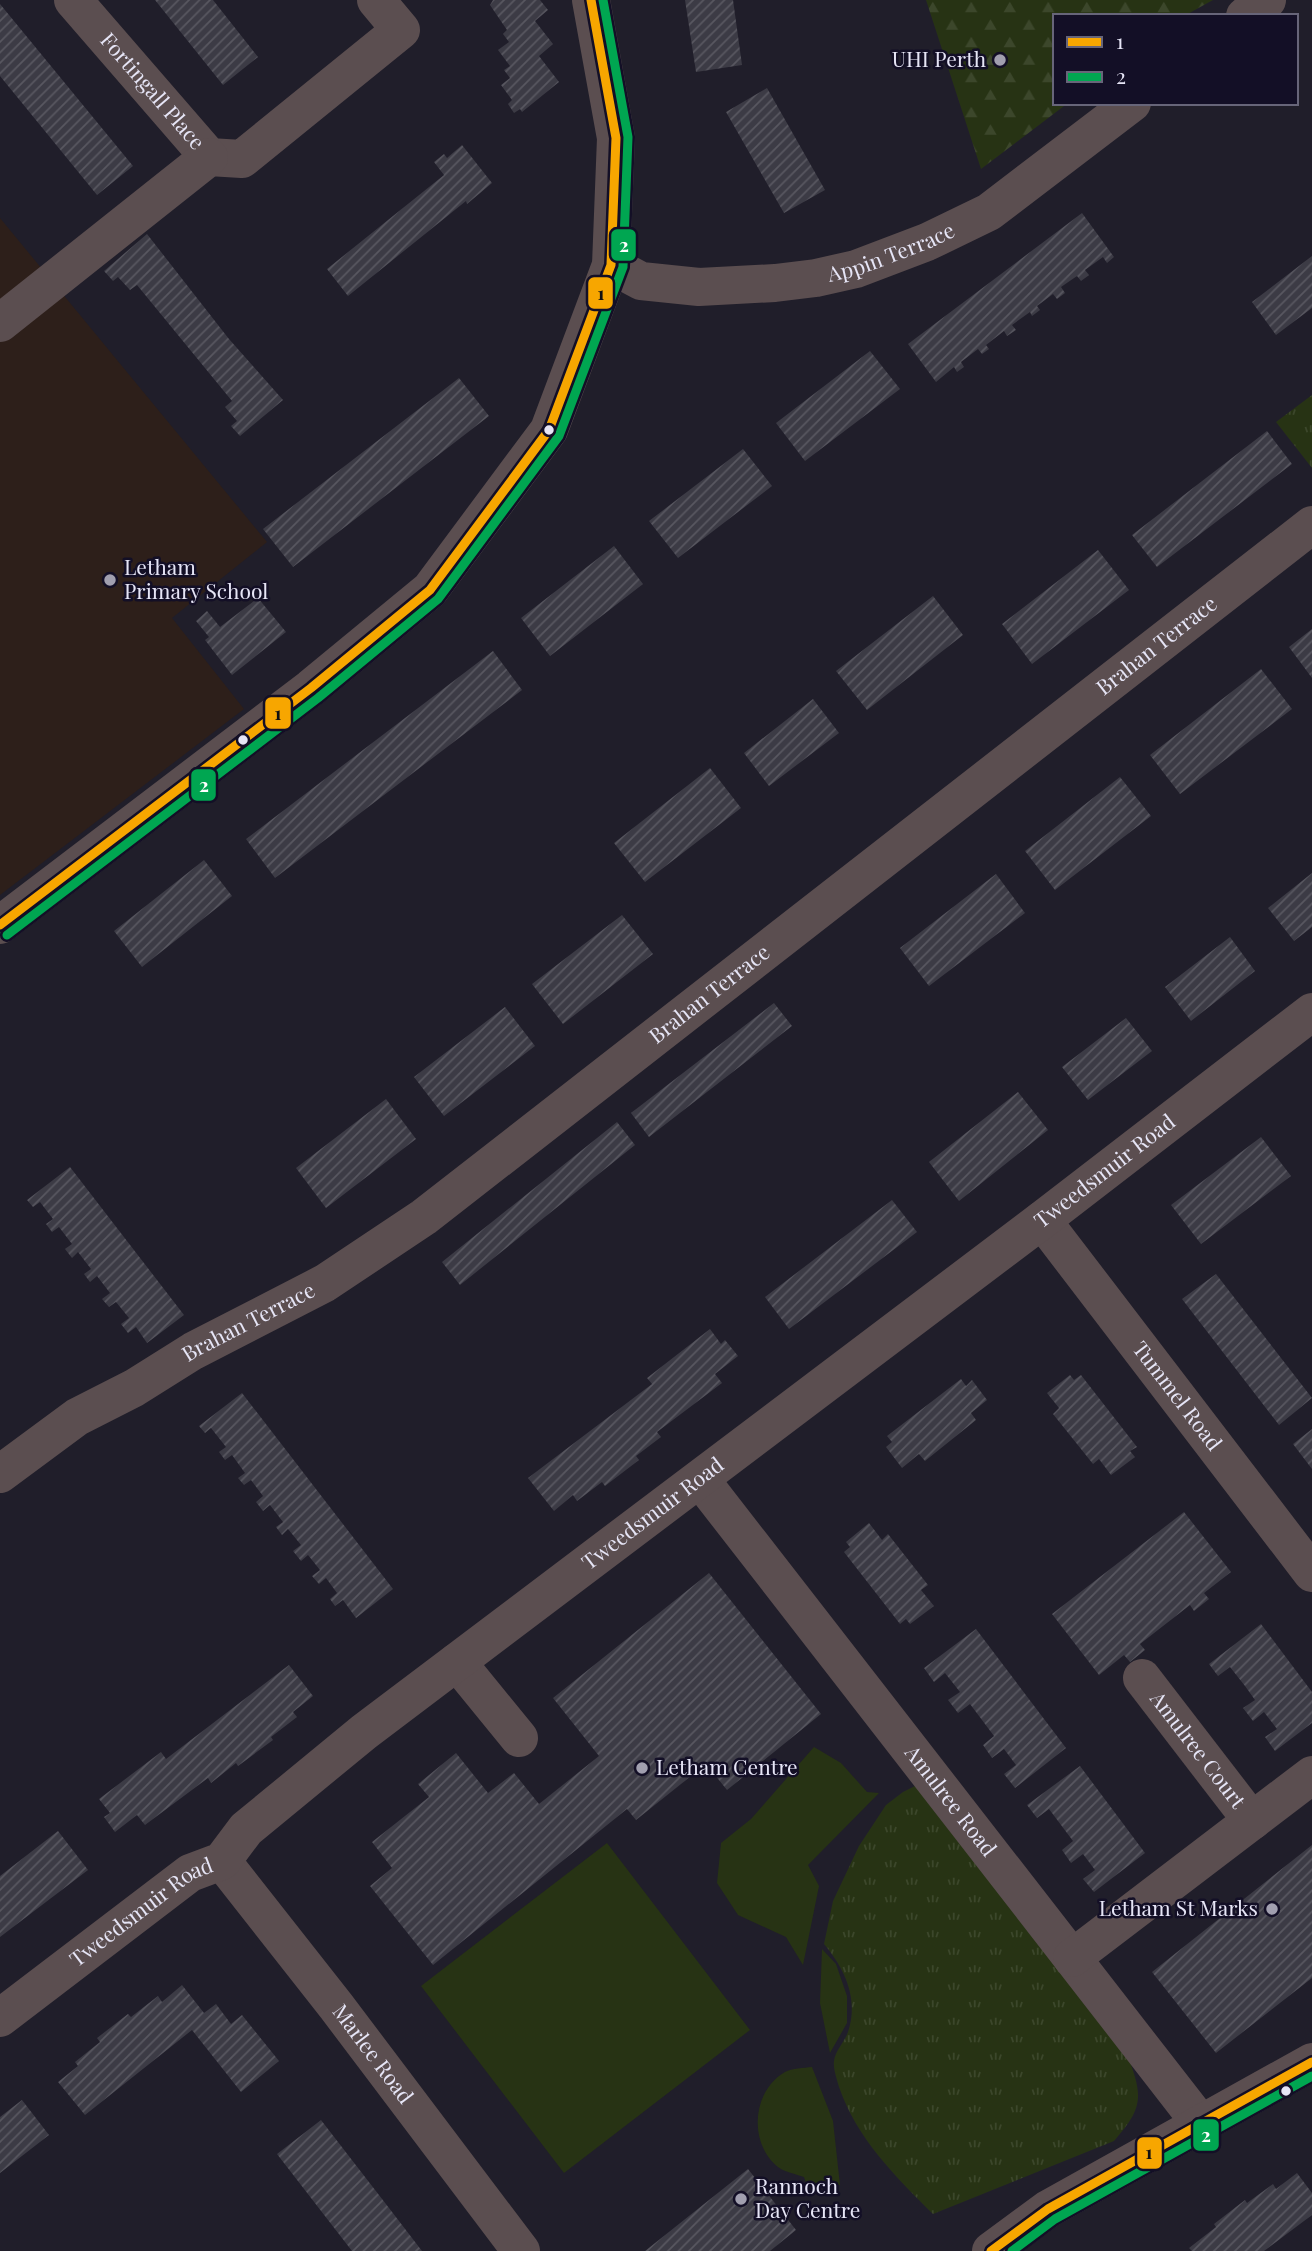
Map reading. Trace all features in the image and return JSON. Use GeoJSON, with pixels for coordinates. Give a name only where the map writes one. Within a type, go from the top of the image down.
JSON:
{"type":"FeatureCollection","features":[{"type":"Feature","properties":{"kind":"street","name":"Fortingall Place"},"geometry":{"type":"LineString","coordinates":[[73,0],[226,158]]}},
{"type":"Feature","properties":{"kind":"street"},"geometry":{"type":"LineString","coordinates":[[0,323],[401,30],[376,0]]}},
{"type":"Feature","properties":{"kind":"street"},"geometry":{"type":"LineString","coordinates":[[0,925],[311,688],[430,590],[549,430],[611,265],[616,138],[591,0]]}},
{"type":"Feature","properties":{"kind":"street"},"geometry":{"type":"LineString","coordinates":[[1248,14],[1267,0]]}},
{"type":"Feature","properties":{"kind":"street","name":"Appin Terrace"},"geometry":{"type":"LineString","coordinates":[[611,265],[641,281],[699,287],[816,278],[856,269],[927,243],[989,212],[1129,105]]}},
{"type":"Feature","properties":{"kind":"street","name":"Brahan Terrace"},"geometry":{"type":"LineString","coordinates":[[0,1474],[77,1417],[134,1388],[193,1351],[326,1283],[424,1217],[1312,525]]}},
{"type":"Feature","properties":{"kind":"street","name":"Tweedsmuir Road"},"geometry":{"type":"LineString","coordinates":[[0,2018],[190,1873],[222,1861],[246,1829],[373,1725],[1042,1220],[1312,1012]]}},
{"type":"Feature","properties":{"kind":"street","name":"Tummel Road"},"geometry":{"type":"LineString","coordinates":[[1042,1220],[1312,1573]]}},
{"type":"Feature","properties":{"kind":"street","name":"Amulree Road"},"geometry":{"type":"LineString","coordinates":[[700,1479],[1201,2124]]}},
{"type":"Feature","properties":{"kind":"street"},"geometry":{"type":"LineString","coordinates":[[457,1662],[519,1738]]}},
{"type":"Feature","properties":{"kind":"street","name":"Amulree Court"},"geometry":{"type":"LineString","coordinates":[[1142,1678],[1252,1821]]}},
{"type":"Feature","properties":{"kind":"street","name":"Amulree Court"},"geometry":{"type":"LineString","coordinates":[[1072,1958],[1312,1775]]}},
{"type":"Feature","properties":{"kind":"street","name":"Marlee Road"},"geometry":{"type":"LineString","coordinates":[[222,1861],[352,2027],[521,2251]]}},
{"type":"Feature","properties":{"kind":"street"},"geometry":{"type":"LineString","coordinates":[[991,2251],[1048,2209],[1312,2062]]}},
{"type":"Feature","properties":{"kind":"shaded area","name":"Letham Primary School"},"geometry":{"type":"Polygon","coordinates":[[[0,218],[267,542],[172,618],[244,709],[0,895],[0,218]]]}},
{"type":"Feature","properties":{"kind":"green space","name":"UHI Perth"},"geometry":{"type":"Polygon","coordinates":[[[926,0],[1213,0],[1188,14],[1053,14],[1053,105],[1065,105],[981,169],[926,0]]]}},
{"type":"Feature","properties":{"kind":"green space"},"geometry":{"type":"Polygon","coordinates":[[[1312,395],[1312,468],[1276,422],[1312,395]]]}},
{"type":"Feature","properties":{"kind":"green space"},"geometry":{"type":"Polygon","coordinates":[[[814,1747],[841,1763],[867,1792],[879,1793],[808,1865],[819,1886],[803,1965],[786,1937],[738,1915],[717,1883],[721,1843],[751,1819],[814,1747]]]}},
{"type":"Feature","properties":{"kind":"green space"},"geometry":{"type":"Polygon","coordinates":[[[917,1785],[1127,2054],[1138,2091],[1136,2110],[1114,2141],[933,2214],[878,2156],[856,2123],[839,2087],[834,2061],[848,2032],[851,1996],[844,1974],[824,1944],[833,1901],[859,1846],[886,1805],[917,1785]]]}},
{"type":"Feature","properties":{"kind":"green space"},"geometry":{"type":"Polygon","coordinates":[[[607,1843],[750,2030],[564,2173],[421,1986],[607,1843]]]}},
{"type":"Feature","properties":{"kind":"green space"},"geometry":{"type":"Polygon","coordinates":[[[822,1949],[836,1964],[847,1996],[847,2023],[830,2053],[820,2003],[822,1949]]]}},
{"type":"Feature","properties":{"kind":"green space"},"geometry":{"type":"Polygon","coordinates":[[[812,2067],[833,2121],[840,2185],[808,2189],[804,2177],[781,2169],[768,2157],[758,2131],[758,2118],[760,2104],[774,2081],[785,2072],[812,2067]]]}},
{"type":"Feature","properties":{"kind":"building"},"geometry":{"type":"Polygon","coordinates":[[[155,0],[213,0],[258,57],[223,85],[155,0]]]}},
{"type":"Feature","properties":{"kind":"building"},"geometry":{"type":"Polygon","coordinates":[[[493,0],[540,0],[548,10],[535,21],[553,44],[539,56],[559,82],[522,112],[520,109],[514,113],[508,104],[512,100],[501,85],[510,78],[504,70],[510,66],[498,50],[509,42],[503,34],[507,30],[490,5],[493,0]]]}},
{"type":"Feature","properties":{"kind":"building"},"geometry":{"type":"Polygon","coordinates":[[[685,0],[733,0],[742,65],[696,72],[685,0]]]}},
{"type":"Feature","properties":{"kind":"building"},"geometry":{"type":"Polygon","coordinates":[[[0,4],[133,166],[97,195],[0,76],[0,4]]]}},
{"type":"Feature","properties":{"kind":"building"},"geometry":{"type":"Polygon","coordinates":[[[767,88],[825,190],[784,213],[726,112],[767,88]]]}},
{"type":"Feature","properties":{"kind":"building"},"geometry":{"type":"Polygon","coordinates":[[[462,145],[492,183],[348,296],[327,269],[444,175],[434,162],[444,154],[447,158],[462,145]]]}},
{"type":"Feature","properties":{"kind":"building"},"geometry":{"type":"Polygon","coordinates":[[[1082,213],[1114,257],[1107,263],[1103,257],[1085,270],[1089,275],[1081,281],[1077,276],[1061,287],[1065,293],[1057,299],[1053,294],[1037,306],[1040,310],[1032,316],[1030,312],[1012,325],[1016,330],[1007,336],[1004,331],[986,345],[989,349],[982,354],[978,349],[961,362],[964,367],[957,372],[954,367],[936,382],[908,344],[1082,213]]]}},
{"type":"Feature","properties":{"kind":"building"},"geometry":{"type":"Polygon","coordinates":[[[147,234],[229,339],[283,400],[240,436],[231,426],[237,421],[225,407],[232,401],[137,285],[130,290],[118,277],[113,281],[104,271],[147,234]]]}},
{"type":"Feature","properties":{"kind":"building"},"geometry":{"type":"Polygon","coordinates":[[[1312,256],[1312,308],[1276,335],[1252,302],[1312,256]]]}},
{"type":"Feature","properties":{"kind":"building"},"geometry":{"type":"Polygon","coordinates":[[[870,351],[900,389],[805,461],[776,423],[870,351]]]}},
{"type":"Feature","properties":{"kind":"building"},"geometry":{"type":"Polygon","coordinates":[[[459,378],[489,416],[293,567],[263,529],[459,378]]]}},
{"type":"Feature","properties":{"kind":"building"},"geometry":{"type":"Polygon","coordinates":[[[1267,431],[1292,464],[1157,567],[1132,535],[1267,431]]]}},
{"type":"Feature","properties":{"kind":"building"},"geometry":{"type":"Polygon","coordinates":[[[743,449],[772,486],[678,558],[649,521],[743,449]]]}},
{"type":"Feature","properties":{"kind":"building"},"geometry":{"type":"Polygon","coordinates":[[[614,546],[643,584],[550,656],[521,618],[614,546]]]}},
{"type":"Feature","properties":{"kind":"building"},"geometry":{"type":"Polygon","coordinates":[[[1098,550],[1129,590],[1032,664],[1002,624],[1098,550]]]}},
{"type":"Feature","properties":{"kind":"building"},"geometry":{"type":"Polygon","coordinates":[[[933,596],[963,635],[867,710],[836,671],[933,596]]]}},
{"type":"Feature","properties":{"kind":"building"},"geometry":{"type":"Polygon","coordinates":[[[258,598],[286,632],[232,675],[205,640],[209,637],[196,621],[207,611],[220,627],[258,598]]]}},
{"type":"Feature","properties":{"kind":"building"},"geometry":{"type":"Polygon","coordinates":[[[1312,629],[1312,678],[1289,647],[1312,629]]]}},
{"type":"Feature","properties":{"kind":"building"},"geometry":{"type":"Polygon","coordinates":[[[493,651],[522,690],[275,878],[246,839],[493,651]]]}},
{"type":"Feature","properties":{"kind":"building"},"geometry":{"type":"Polygon","coordinates":[[[1261,669],[1292,709],[1180,794],[1150,755],[1261,669]]]}},
{"type":"Feature","properties":{"kind":"building"},"geometry":{"type":"Polygon","coordinates":[[[813,699],[839,733],[769,786],[744,753],[813,699]]]}},
{"type":"Feature","properties":{"kind":"building"},"geometry":{"type":"Polygon","coordinates":[[[710,768],[741,808],[645,882],[614,843],[710,768]]]}},
{"type":"Feature","properties":{"kind":"building"},"geometry":{"type":"Polygon","coordinates":[[[1120,777],[1151,816],[1055,890],[1025,851],[1120,777]]]}},
{"type":"Feature","properties":{"kind":"building"},"geometry":{"type":"Polygon","coordinates":[[[204,860],[232,896],[142,967],[114,931],[204,860]]]}},
{"type":"Feature","properties":{"kind":"building"},"geometry":{"type":"Polygon","coordinates":[[[1312,873],[1312,927],[1294,941],[1268,908],[1312,873]]]}},
{"type":"Feature","properties":{"kind":"building"},"geometry":{"type":"Polygon","coordinates":[[[996,874],[1025,913],[929,986],[900,948],[996,874]]]}},
{"type":"Feature","properties":{"kind":"building"},"geometry":{"type":"Polygon","coordinates":[[[622,915],[653,954],[563,1024],[532,984],[622,915]]]}},
{"type":"Feature","properties":{"kind":"building"},"geometry":{"type":"Polygon","coordinates":[[[1230,937],[1255,971],[1191,1021],[1165,987],[1230,937]]]}},
{"type":"Feature","properties":{"kind":"building"},"geometry":{"type":"Polygon","coordinates":[[[774,1003],[792,1026],[649,1137],[631,1113],[774,1003]]]}},
{"type":"Feature","properties":{"kind":"building"},"geometry":{"type":"Polygon","coordinates":[[[505,1007],[535,1046],[444,1116],[414,1077],[505,1007]]]}},
{"type":"Feature","properties":{"kind":"building"},"geometry":{"type":"Polygon","coordinates":[[[1126,1018],[1152,1051],[1088,1100],[1062,1067],[1126,1018]]]}},
{"type":"Feature","properties":{"kind":"building"},"geometry":{"type":"Polygon","coordinates":[[[1018,1092],[1048,1130],[959,1201],[929,1162],[1018,1092]]]}},
{"type":"Feature","properties":{"kind":"building"},"geometry":{"type":"Polygon","coordinates":[[[386,1099],[416,1139],[326,1208],[296,1168],[386,1099]]]}},
{"type":"Feature","properties":{"kind":"building"},"geometry":{"type":"Polygon","coordinates":[[[617,1122],[635,1145],[460,1285],[442,1262],[617,1122]]]}},
{"type":"Feature","properties":{"kind":"building"},"geometry":{"type":"Polygon","coordinates":[[[1261,1137],[1291,1176],[1201,1244],[1171,1205],[1261,1137]]]}},
{"type":"Feature","properties":{"kind":"building"},"geometry":{"type":"Polygon","coordinates":[[[70,1167],[184,1315],[147,1343],[136,1327],[128,1333],[121,1324],[129,1318],[116,1302],[109,1307],[102,1299],[110,1293],[97,1276],[90,1282],[84,1274],[91,1269],[78,1252],[72,1258],[65,1249],[72,1244],[59,1227],[52,1232],[46,1224],[53,1219],[40,1202],[33,1207],[27,1200],[70,1167]]]}},
{"type":"Feature","properties":{"kind":"building"},"geometry":{"type":"Polygon","coordinates":[[[892,1200],[917,1232],[789,1329],[765,1297],[892,1200]]]}},
{"type":"Feature","properties":{"kind":"building"},"geometry":{"type":"Polygon","coordinates":[[[1216,1274],[1312,1398],[1279,1425],[1182,1299],[1216,1274]]]}},
{"type":"Feature","properties":{"kind":"building"},"geometry":{"type":"Polygon","coordinates":[[[710,1329],[721,1344],[725,1340],[738,1356],[715,1374],[722,1383],[657,1432],[661,1437],[636,1456],[639,1460],[605,1486],[602,1482],[577,1501],[573,1495],[554,1511],[528,1478],[652,1384],[647,1378],[710,1329]]]}},
{"type":"Feature","properties":{"kind":"building"},"geometry":{"type":"Polygon","coordinates":[[[1070,1375],[1074,1380],[1081,1375],[1137,1447],[1130,1451],[1135,1457],[1111,1475],[1099,1459],[1093,1464],[1053,1414],[1059,1408],[1047,1393],[1070,1375]]]}},
{"type":"Feature","properties":{"kind":"building"},"geometry":{"type":"Polygon","coordinates":[[[961,1379],[966,1386],[972,1380],[987,1400],[971,1413],[976,1420],[925,1461],[919,1454],[902,1468],[886,1447],[892,1442],[887,1436],[961,1379]]]}},
{"type":"Feature","properties":{"kind":"building"},"geometry":{"type":"Polygon","coordinates":[[[242,1393],[393,1589],[356,1618],[343,1600],[335,1606],[330,1599],[337,1593],[326,1578],[319,1584],[312,1576],[320,1570],[308,1555],[301,1561],[293,1551],[301,1545],[288,1529],[282,1535],[276,1527],[283,1522],[270,1505],[263,1511],[256,1502],[263,1496],[251,1480],[244,1485],[238,1478],[245,1473],[232,1455],[225,1460],[219,1452],[226,1447],[211,1428],[205,1433],[199,1426],[242,1393]]]}},
{"type":"Feature","properties":{"kind":"building"},"geometry":{"type":"Polygon","coordinates":[[[1312,1429],[1312,1469],[1293,1444],[1312,1429]]]}},
{"type":"Feature","properties":{"kind":"building"},"geometry":{"type":"Polygon","coordinates":[[[1184,1512],[1231,1572],[1204,1593],[1209,1599],[1194,1611],[1190,1605],[1140,1644],[1145,1650],[1130,1662],[1124,1655],[1099,1675],[1052,1614],[1184,1512]]]}},
{"type":"Feature","properties":{"kind":"building"},"geometry":{"type":"Polygon","coordinates":[[[869,1523],[882,1540],[888,1534],[928,1585],[921,1590],[934,1606],[910,1624],[906,1619],[900,1624],[844,1552],[850,1547],[846,1542],[869,1523]]]}},
{"type":"Feature","properties":{"kind":"building","name":"Letham Centre"},"geometry":{"type":"Polygon","coordinates":[[[709,1573],[821,1714],[727,1790],[706,1764],[636,1820],[627,1809],[433,1965],[370,1886],[392,1868],[372,1842],[429,1797],[418,1784],[456,1753],[488,1793],[514,1773],[539,1804],[599,1756],[553,1698],[709,1573]]]}},
{"type":"Feature","properties":{"kind":"building"},"geometry":{"type":"Polygon","coordinates":[[[1261,1624],[1312,1692],[1312,1723],[1275,1751],[1265,1737],[1277,1729],[1264,1712],[1253,1721],[1243,1708],[1255,1700],[1245,1686],[1230,1667],[1218,1676],[1209,1664],[1261,1624]]]}},
{"type":"Feature","properties":{"kind":"building"},"geometry":{"type":"Polygon","coordinates":[[[976,1629],[1066,1748],[1015,1788],[1004,1774],[1016,1765],[1004,1749],[992,1758],[983,1745],[994,1736],[970,1704],[958,1713],[948,1700],[960,1692],[945,1673],[934,1682],[924,1668],[976,1629]]]}},
{"type":"Feature","properties":{"kind":"building"},"geometry":{"type":"Polygon","coordinates":[[[289,1665],[313,1696],[293,1712],[297,1717],[271,1737],[273,1740],[238,1766],[236,1763],[211,1783],[208,1778],[145,1825],[137,1815],[115,1832],[104,1817],[110,1813],[99,1799],[161,1752],[166,1759],[289,1665]]]}},
{"type":"Feature","properties":{"kind":"building"},"geometry":{"type":"Polygon","coordinates":[[[1080,1766],[1145,1853],[1094,1892],[1083,1879],[1095,1870],[1083,1854],[1071,1863],[1062,1850],[1073,1841],[1049,1809],[1037,1818],[1027,1805],[1080,1766]]]}},
{"type":"Feature","properties":{"kind":"building"},"geometry":{"type":"Polygon","coordinates":[[[58,1831],[88,1870],[0,1937],[0,1876],[58,1831]]]}},
{"type":"Feature","properties":{"kind":"building","name":"Letham St Marks"},"geometry":{"type":"Polygon","coordinates":[[[1312,1845],[1312,1978],[1216,2053],[1152,1972],[1312,1845]]]}},
{"type":"Feature","properties":{"kind":"building"},"geometry":{"type":"Polygon","coordinates":[[[182,1985],[204,2013],[216,2004],[231,2024],[242,2015],[279,2061],[241,2092],[192,2030],[85,2115],[58,2082],[78,2066],[75,2062],[100,2042],[97,2038],[128,2014],[131,2017],[158,1996],[162,2002],[182,1985]]]}},
{"type":"Feature","properties":{"kind":"building"},"geometry":{"type":"Polygon","coordinates":[[[22,2100],[49,2135],[0,2173],[0,2117],[22,2100]]]}},
{"type":"Feature","properties":{"kind":"building"},"geometry":{"type":"Polygon","coordinates":[[[321,2120],[422,2251],[352,2251],[277,2154],[321,2120]]]}},
{"type":"Feature","properties":{"kind":"building","name":"Rannoch Day Centre"},"geometry":{"type":"Polygon","coordinates":[[[748,2169],[796,2230],[770,2251],[645,2251],[748,2169]]]}},
{"type":"Feature","properties":{"kind":"building"},"geometry":{"type":"Polygon","coordinates":[[[1297,2173],[1312,2193],[1312,2215],[1264,2251],[1192,2251],[1189,2248],[1245,2200],[1247,2203],[1273,2184],[1276,2189],[1297,2173]]]}},
{"type":"Feature","properties":{"kind":"transit line","name":"1"},"geometry":{"type":"LineString","coordinates":[[0,925],[311,688],[430,590],[549,430],[611,265],[616,138],[591,0]]}},
{"type":"Feature","properties":{"kind":"transit line","name":"2"},"geometry":{"type":"LineString","coordinates":[[7,935],[318,698],[438,599],[559,436],[623,267],[628,137],[603,0]]}},
{"type":"Feature","properties":{"kind":"transit line","name":"1"},"geometry":{"type":"LineString","coordinates":[[991,2251],[1048,2209],[1312,2062]]}},
{"type":"Feature","properties":{"kind":"transit line","name":"2"},"geometry":{"type":"LineString","coordinates":[[1012,2251],[1055,2219],[1312,2076]]}},
{"type":"Feature","properties":{"kind":"place","name":"UHI Perth"},"geometry":{"type":"Point","coordinates":[1000,60]}},
{"type":"Feature","properties":{"kind":"place","name":"Letham Primary School"},"geometry":{"type":"Point","coordinates":[110,580]}},
{"type":"Feature","properties":{"kind":"place","name":"Letham Centre"},"geometry":{"type":"Point","coordinates":[642,1768]}},
{"type":"Feature","properties":{"kind":"place","name":"Letham St Marks"},"geometry":{"type":"Point","coordinates":[1272,1909]}},
{"type":"Feature","properties":{"kind":"place","name":"Rannoch Day Centre"},"geometry":{"type":"Point","coordinates":[741,2199]}}]}
